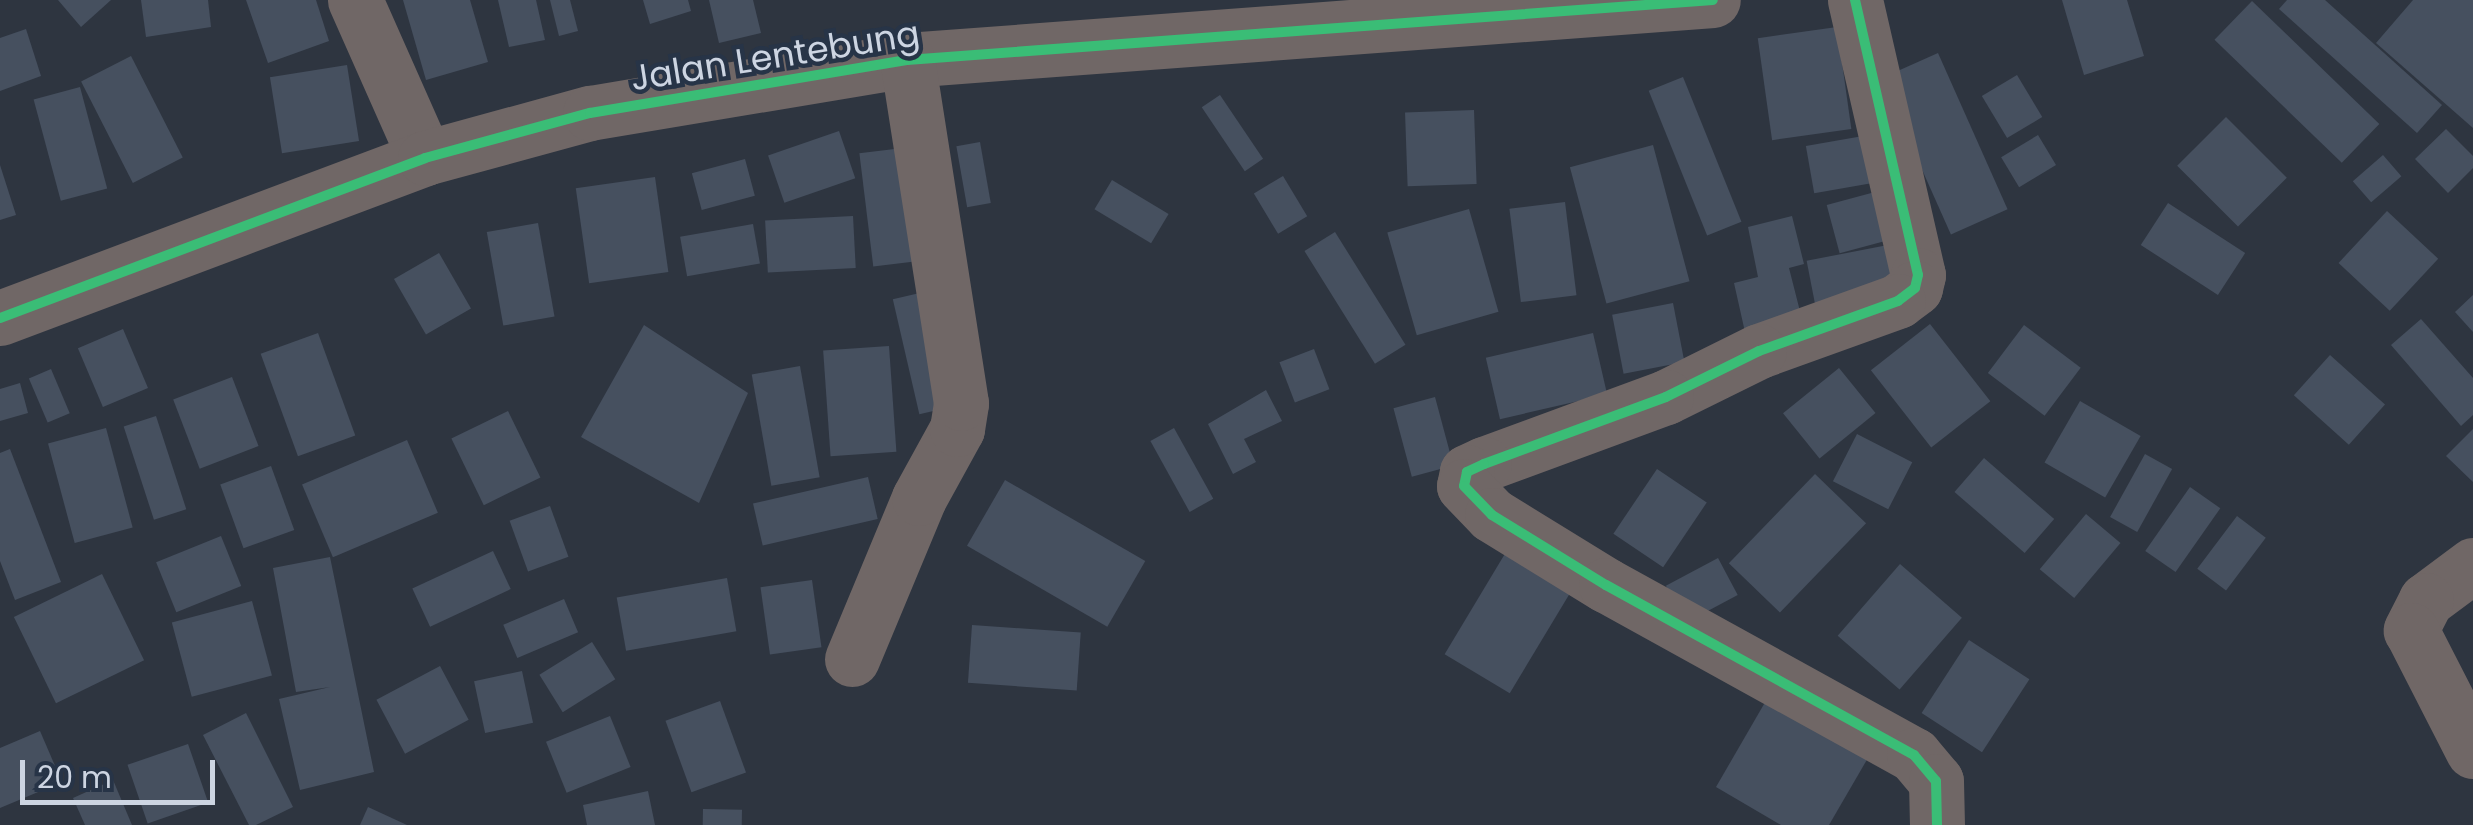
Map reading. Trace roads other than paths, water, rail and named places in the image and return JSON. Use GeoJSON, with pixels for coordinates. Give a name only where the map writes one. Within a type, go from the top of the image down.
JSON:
{"type":"FeatureCollection","features":[{"type":"Feature","properties":{"kind":"street"},"geometry":{"type":"LineString","coordinates":[[355,0],[426,158]]}},
{"type":"Feature","properties":{"kind":"street","name":"Jalan Lentebung"},"geometry":{"type":"LineString","coordinates":[[0,318],[426,158],[590,114],[1170,19],[1712,0]]}},
{"type":"Feature","properties":{"kind":"street"},"geometry":{"type":"LineString","coordinates":[[1855,0],[1918,274],[1916,288],[1898,302],[1759,351],[1666,397],[1484,464],[1467,472],[1464,486],[1492,515],[1606,585],[1914,755],[1936,780],[1936,825]]}},
{"type":"Feature","properties":{"kind":"street"},"geometry":{"type":"LineString","coordinates":[[852,659],[919,498],[957,429],[961,403],[907,60]]}},
{"type":"Feature","properties":{"kind":"street"},"geometry":{"type":"LineString","coordinates":[[2473,565],[2426,600],[2411,630],[2473,751]]}}]}
